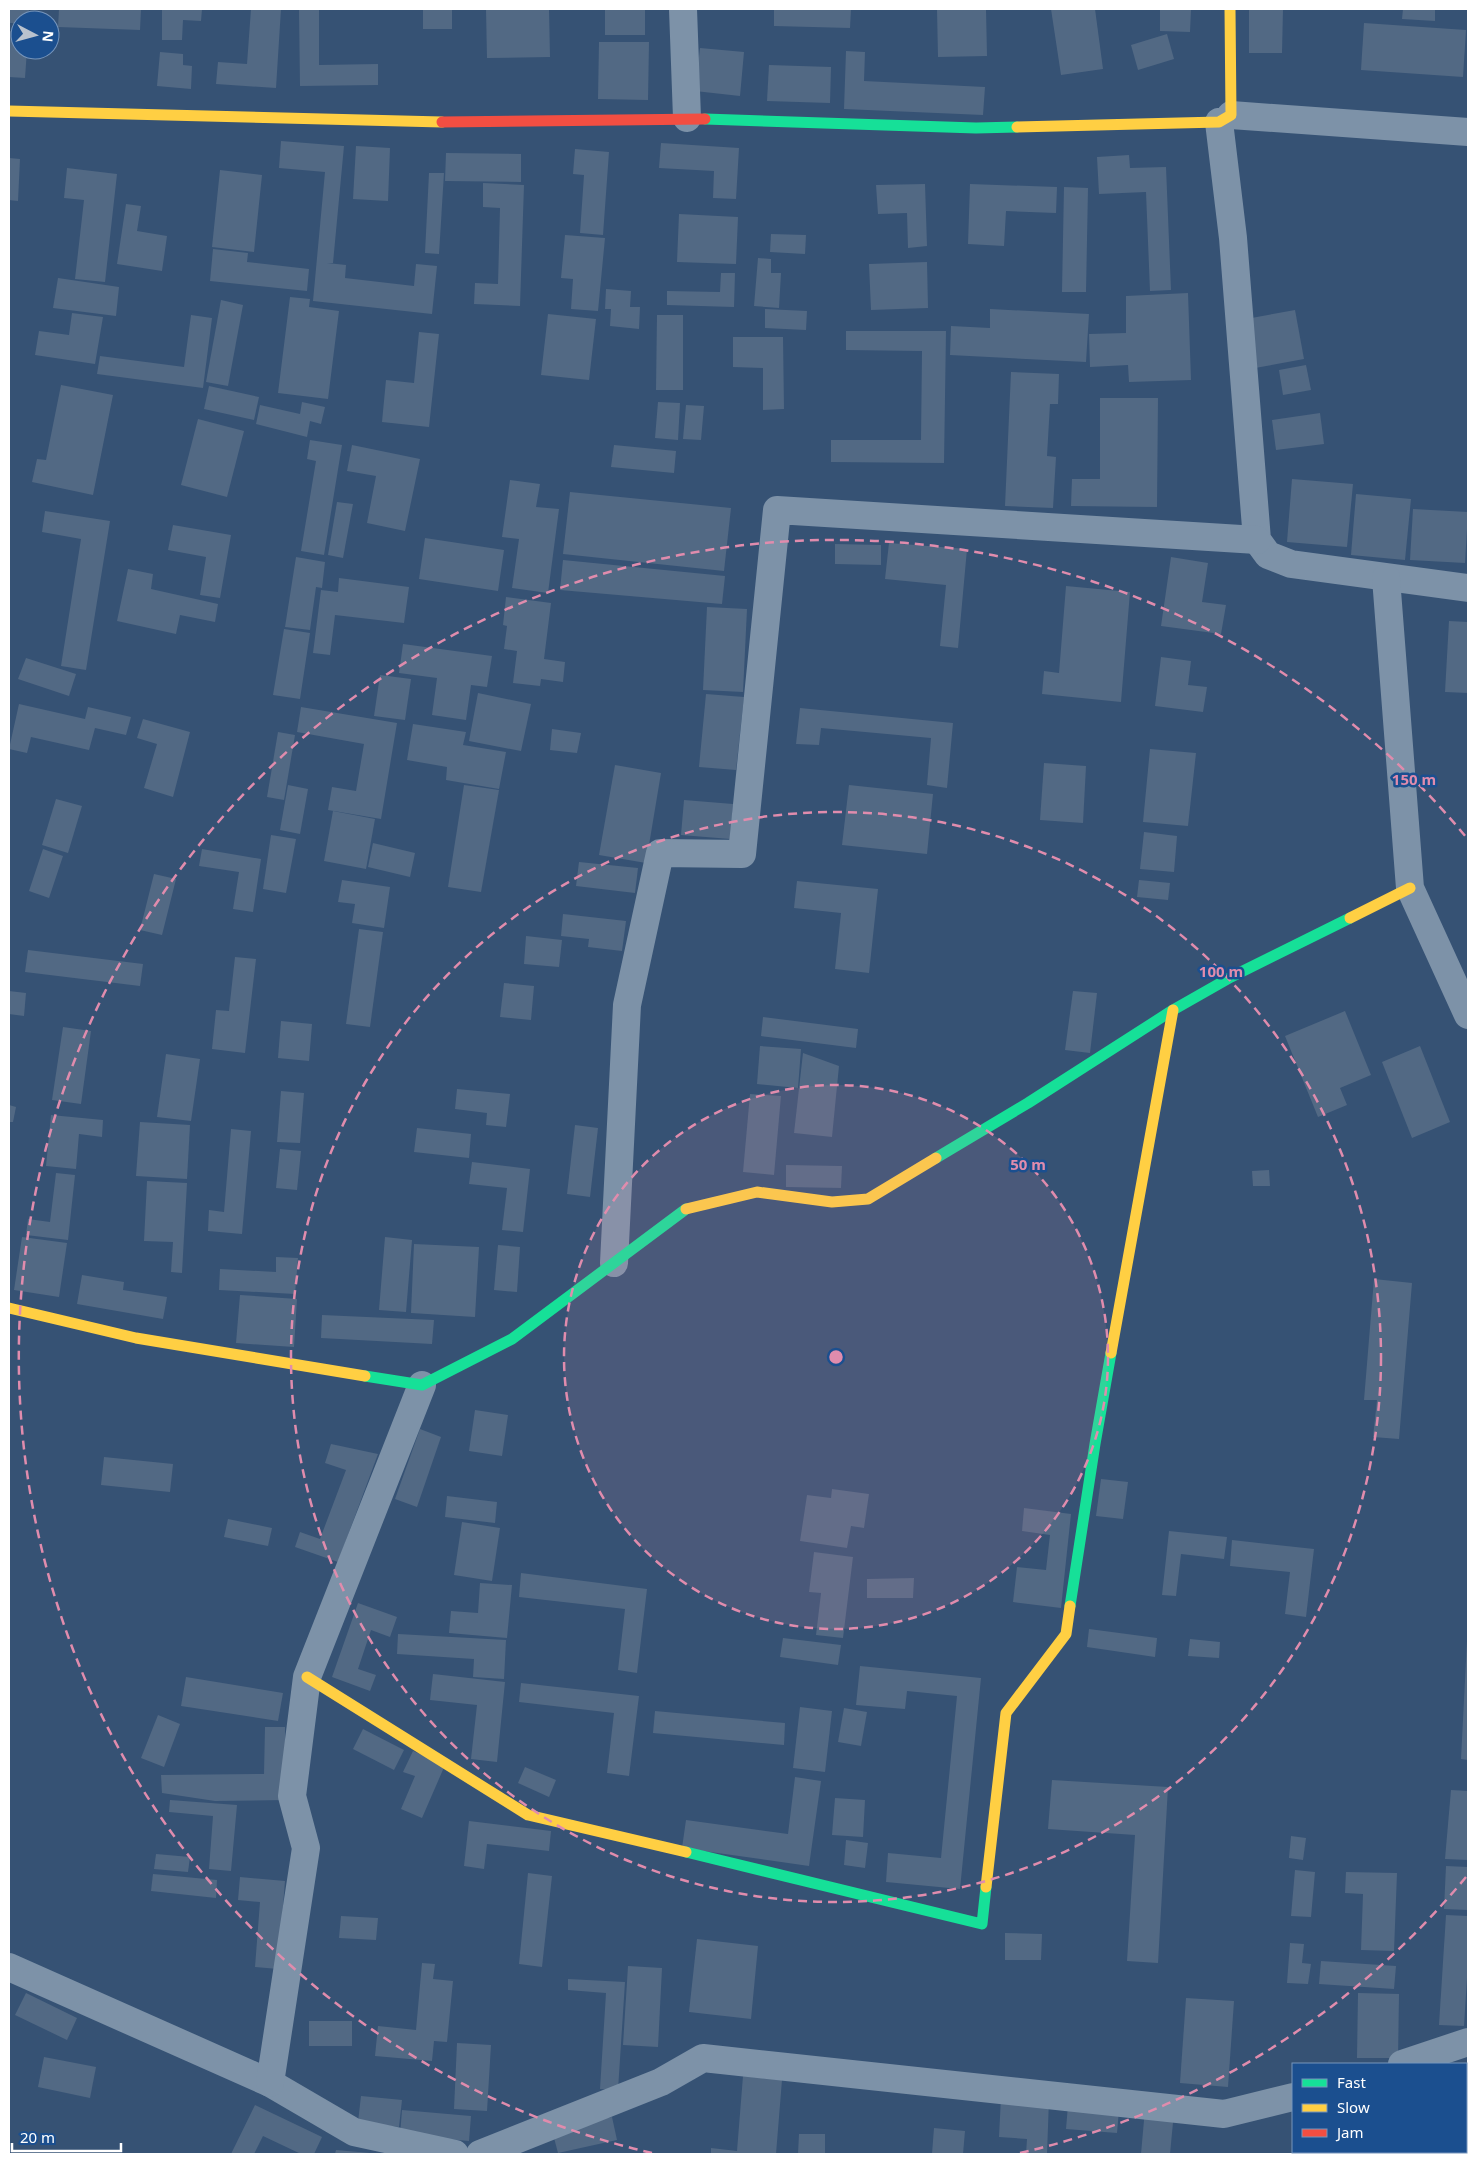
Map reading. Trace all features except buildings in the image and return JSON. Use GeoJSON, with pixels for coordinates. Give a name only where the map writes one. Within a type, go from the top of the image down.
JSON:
{"type":"FeatureCollection","features":[{"type":"Feature","properties":{"kind":"street"},"geometry":{"type":"LineString","coordinates":[[683,9],[686,118]]}},
{"type":"Feature","properties":{"kind":"street"},"geometry":{"type":"LineString","coordinates":[[1230,9],[1225,118],[1257,540],[1268,555],[1291,564],[1468,588]]}},
{"type":"Feature","properties":{"kind":"street"},"geometry":{"type":"LineString","coordinates":[[9,111],[468,123],[686,118],[976,128],[1225,118],[1468,132]]}},
{"type":"Feature","properties":{"kind":"street"},"geometry":{"type":"LineString","coordinates":[[614,1263],[627,1005],[660,853],[742,854],[777,510],[1257,540]]}},
{"type":"Feature","properties":{"kind":"street"},"geometry":{"type":"LineString","coordinates":[[1386,578],[1410,888],[1468,1015]]}},
{"type":"Feature","properties":{"kind":"street"},"geometry":{"type":"LineString","coordinates":[[9,1308],[136,1338],[422,1385],[512,1339],[687,1209],[757,1192],[832,1202],[868,1199],[1028,1103],[1173,1010],[1231,977],[1410,888]]}},
{"type":"Feature","properties":{"kind":"street"},"geometry":{"type":"LineString","coordinates":[[307,1677],[528,1816],[782,1874],[982,1924],[1006,1713],[1066,1634],[1095,1444],[1173,1010]]}},
{"type":"Feature","properties":{"kind":"street"},"geometry":{"type":"LineString","coordinates":[[270,2083],[306,1848],[292,1796],[307,1677],[422,1385]]}},
{"type":"Feature","properties":{"kind":"street"},"geometry":{"type":"LineString","coordinates":[[9,1967],[270,2083],[354,2132],[454,2154]]}},
{"type":"Feature","properties":{"kind":"street"},"geometry":{"type":"LineString","coordinates":[[1405,2063],[1468,2042]]}},
{"type":"Feature","properties":{"kind":"street"},"geometry":{"type":"LineString","coordinates":[[480,2154],[661,2082],[703,2058],[1224,2114],[1292,2097]]}},
{"type":"Feature","properties":{"kind":"traffic: fast"},"geometry":{"type":"LineString","coordinates":[[705,119],[976,128],[1017,127]]}},
{"type":"Feature","properties":{"kind":"traffic: fast"},"geometry":{"type":"LineString","coordinates":[[936,1158],[1028,1103],[1173,1010],[1231,977],[1350,918]]}},
{"type":"Feature","properties":{"kind":"traffic: fast"},"geometry":{"type":"LineString","coordinates":[[365,1376],[422,1385],[512,1339],[686,1209]]}},
{"type":"Feature","properties":{"kind":"traffic: fast"},"geometry":{"type":"LineString","coordinates":[[1070,1606],[1111,1353]]}},
{"type":"Feature","properties":{"kind":"traffic: fast"},"geometry":{"type":"LineString","coordinates":[[686,1852],[982,1924],[986,1887]]}},
{"type":"Feature","properties":{"kind":"traffic: slow"},"geometry":{"type":"LineString","coordinates":[[1017,127],[1219,122],[1231,115],[1230,9]]}},
{"type":"Feature","properties":{"kind":"traffic: slow"},"geometry":{"type":"LineString","coordinates":[[9,111],[442,122]]}},
{"type":"Feature","properties":{"kind":"traffic: slow"},"geometry":{"type":"LineString","coordinates":[[1350,918],[1410,888]]}},
{"type":"Feature","properties":{"kind":"traffic: slow"},"geometry":{"type":"LineString","coordinates":[[1111,1353],[1173,1010]]}},
{"type":"Feature","properties":{"kind":"traffic: slow"},"geometry":{"type":"LineString","coordinates":[[686,1209],[757,1192],[832,1202],[868,1199],[936,1158]]}},
{"type":"Feature","properties":{"kind":"traffic: slow"},"geometry":{"type":"LineString","coordinates":[[9,1308],[136,1338],[365,1376]]}},
{"type":"Feature","properties":{"kind":"traffic: slow"},"geometry":{"type":"LineString","coordinates":[[986,1887],[1006,1713],[1066,1634],[1070,1606]]}},
{"type":"Feature","properties":{"kind":"traffic: slow"},"geometry":{"type":"LineString","coordinates":[[307,1677],[528,1815],[686,1852]]}},
{"type":"Feature","properties":{"kind":"traffic: jam"},"geometry":{"type":"LineString","coordinates":[[442,122],[705,119]]}}]}
